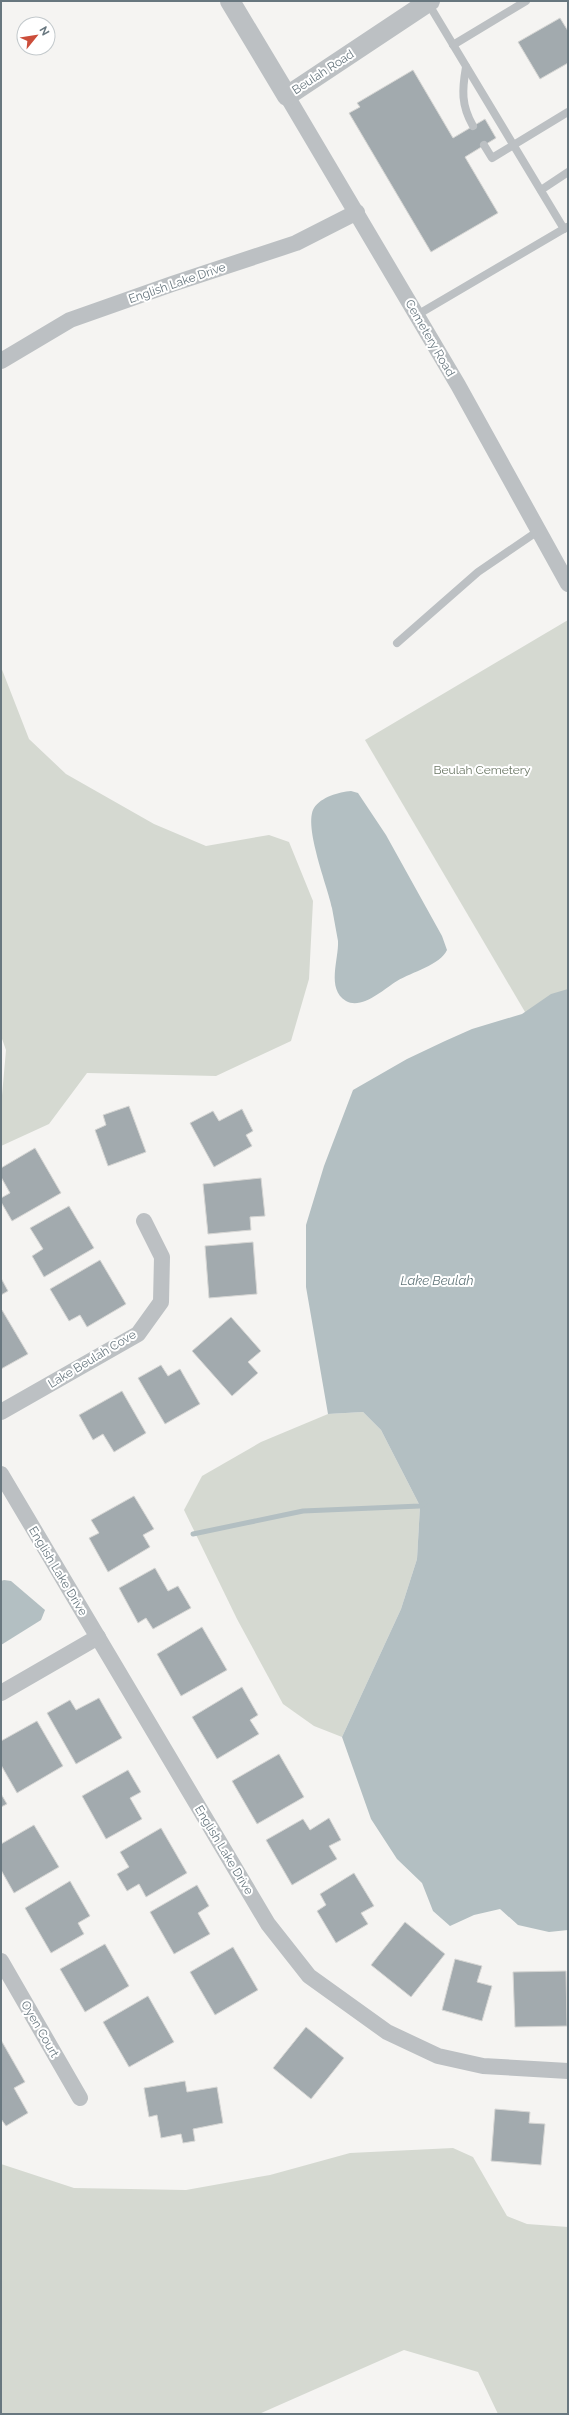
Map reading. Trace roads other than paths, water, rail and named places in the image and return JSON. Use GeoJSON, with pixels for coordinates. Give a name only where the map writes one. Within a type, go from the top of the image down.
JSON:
{"type":"FeatureCollection","features":[{"type":"Feature","properties":{"kind":"street","name":"Beulah Road"},"geometry":{"type":"LineString","coordinates":[[230,1],[287,96],[429,2]]}},
{"type":"Feature","properties":{"kind":"street","name":"Cemetery Road"},"geometry":{"type":"LineString","coordinates":[[287,96],[417,315],[568,584]]}},
{"type":"Feature","properties":{"kind":"street","name":"English Lake Drive"},"geometry":{"type":"LineString","coordinates":[[1,362],[70,320],[296,243],[357,212]]}},
{"type":"Feature","properties":{"kind":"street","name":"Lake Beulah Cove"},"geometry":{"type":"LineString","coordinates":[[1,1412],[138,1334],[161,1302],[162,1257],[144,1221]]}},
{"type":"Feature","properties":{"kind":"street","name":"English Lake Drive"},"geometry":{"type":"LineString","coordinates":[[1,1474],[268,1924],[309,1976],[387,2032],[438,2056],[483,2066],[568,2070]]}},
{"type":"Feature","properties":{"kind":"street"},"geometry":{"type":"LineString","coordinates":[[1,1693],[98,1637]]}},
{"type":"Feature","properties":{"kind":"street","name":"Oyen Court"},"geometry":{"type":"LineString","coordinates":[[1,1961],[80,2098]]}},
{"type":"Feature","properties":{"kind":"lane"},"geometry":{"type":"LineString","coordinates":[[453,45],[526,1]]}},
{"type":"Feature","properties":{"kind":"lane"},"geometry":{"type":"LineString","coordinates":[[417,315],[566,228],[466,67],[429,2]]}},
{"type":"Feature","properties":{"kind":"lane"},"geometry":{"type":"LineString","coordinates":[[466,67],[462,87],[465,112],[473,126]]}},
{"type":"Feature","properties":{"kind":"lane"},"geometry":{"type":"LineString","coordinates":[[484,145],[492,158],[568,112]]}},
{"type":"Feature","properties":{"kind":"lane"},"geometry":{"type":"LineString","coordinates":[[541,190],[568,172]]}},
{"type":"Feature","properties":{"kind":"lane"},"geometry":{"type":"LineString","coordinates":[[397,643],[478,572],[538,531]]}},
{"type":"Feature","properties":{"kind":"water"},"geometry":{"type":"Polygon","coordinates":[[[351,791],[358,793],[386,835],[442,936],[447,950],[432,964],[397,981],[366,1001],[359,1003],[346,1001],[340,996],[336,989],[335,973],[338,941],[330,898],[317,857],[311,817],[314,808],[321,801],[336,794],[351,791]]]}},
{"type":"Feature","properties":{"kind":"water","name":"Lake Beulah"},"geometry":{"type":"Polygon","coordinates":[[[568,989],[568,1930],[549,1932],[518,1925],[500,1909],[474,1915],[450,1926],[433,1911],[422,1883],[397,1859],[371,1819],[342,1737],[401,1609],[417,1559],[420,1506],[381,1430],[363,1412],[328,1414],[306,1287],[306,1225],[324,1166],[353,1090],[407,1059],[445,1041],[472,1029],[522,1014],[551,994],[568,989]]]}},
{"type":"Feature","properties":{"kind":"water"},"geometry":{"type":"Polygon","coordinates":[[[1,1581],[11,1581],[45,1610],[41,1620],[1,1645],[1,1581]]]}},
{"type":"Feature","properties":{"kind":"waterway"},"geometry":{"type":"LineString","coordinates":[[193,1534],[303,1511],[420,1506],[425,1503]]}},
{"type":"Feature","properties":{"kind":"park label","name":"Beulah Cemetery"},"geometry":{"type":"Point","coordinates":[482,770]}}]}
